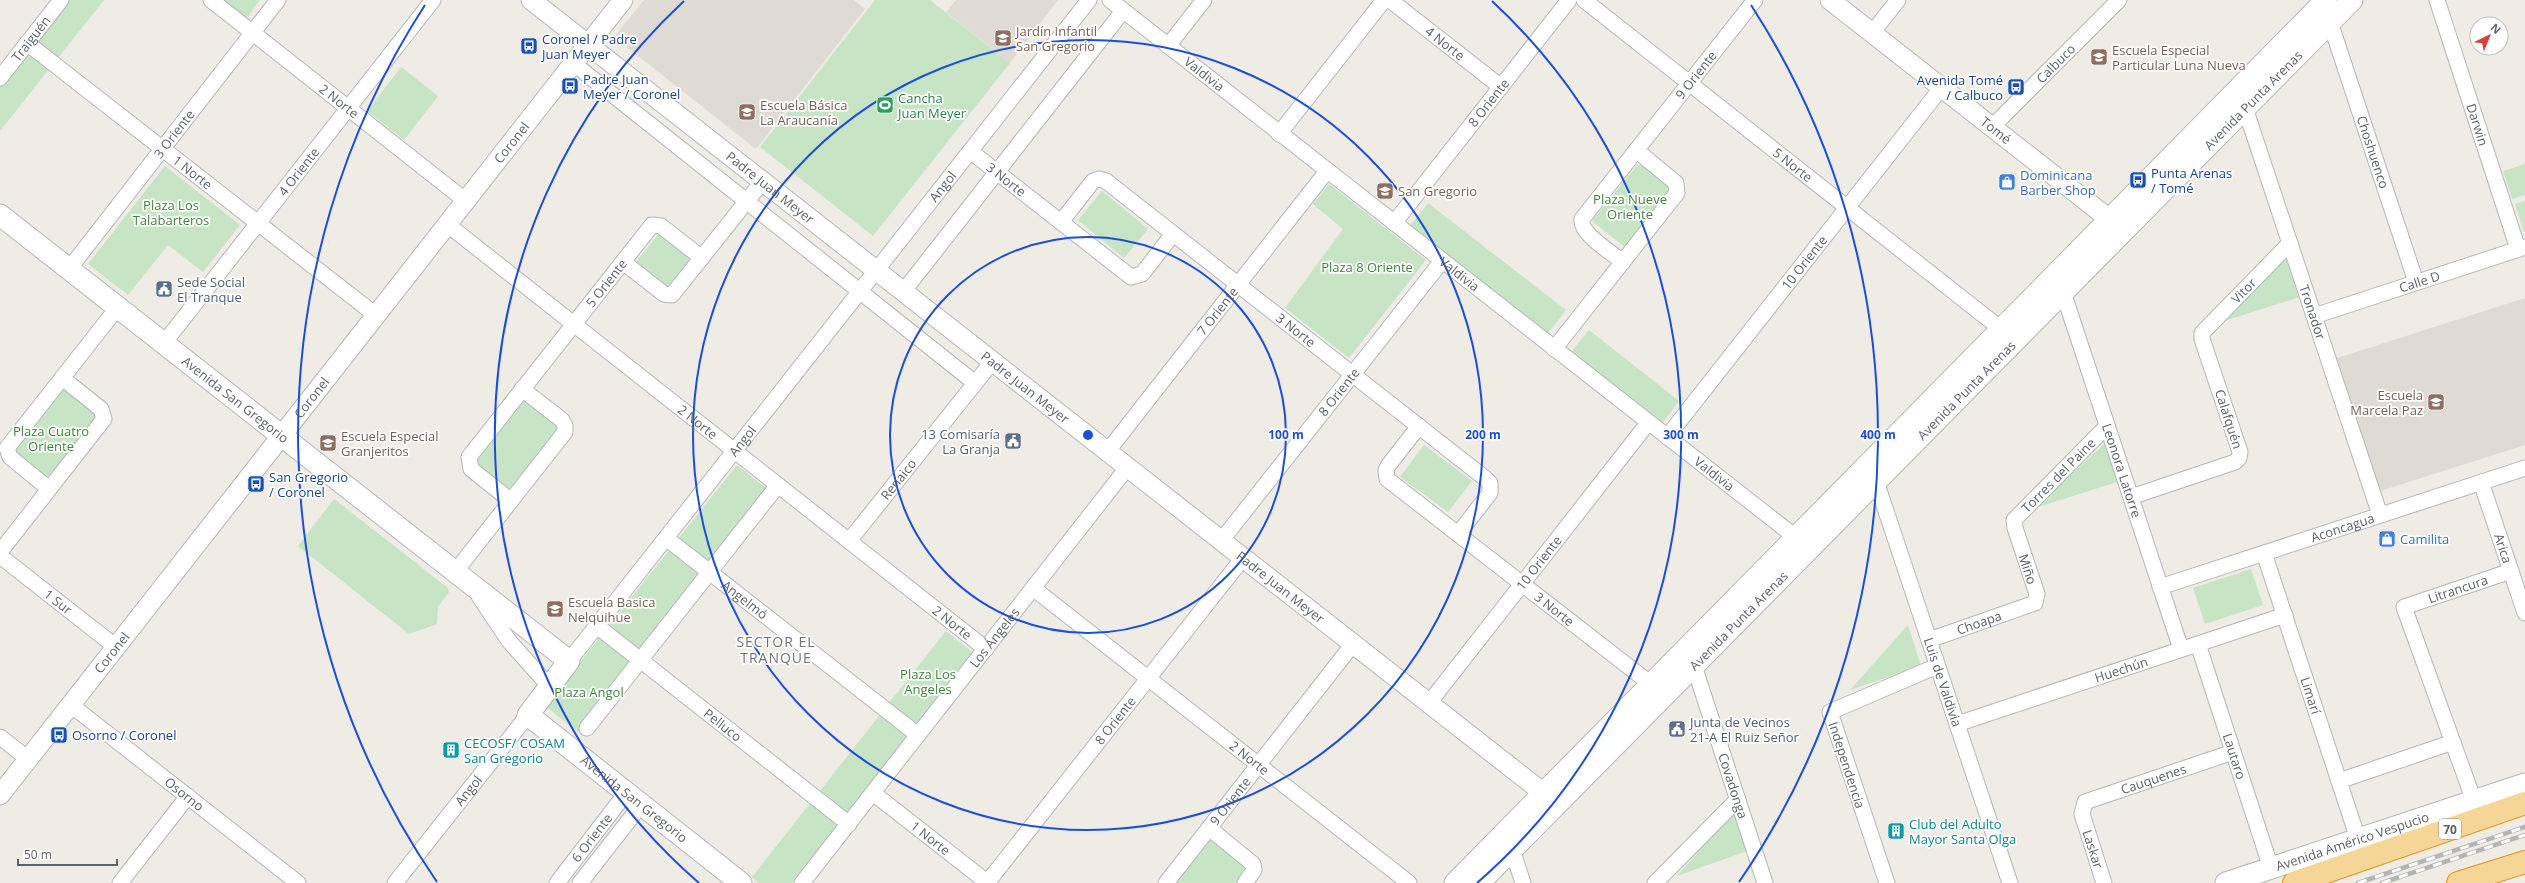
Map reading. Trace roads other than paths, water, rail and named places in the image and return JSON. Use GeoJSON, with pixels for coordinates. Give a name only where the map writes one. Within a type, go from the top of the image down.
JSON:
{"type":"FeatureCollection","features":[{"type":"Feature","properties":{"kind":"highway","name":"70"},"geometry":{"type":"LineString","coordinates":[[2294,883],[2525,803]]}},
{"type":"Feature","properties":{"kind":"highway"},"geometry":{"type":"LineString","coordinates":[[2458,883],[2525,862]]}},
{"type":"Feature","properties":{"kind":"main road","name":"Avenida Punta Arenas"},"geometry":{"type":"LineString","coordinates":[[1479,883],[1512,849],[1551,798],[1651,684],[1803,543],[1876,481],[2063,292],[2116,225],[2326,0]]}},
{"type":"Feature","properties":{"kind":"main road","name":"Avenida Punta Arenas"},"geometry":{"type":"LineString","coordinates":[[1455,883],[1551,798],[1694,666],[1803,543],[2001,329],[2245,108],[2352,0]]}},
{"type":"Feature","properties":{"kind":"main road","name":"Avenida San Gregorio"},"geometry":{"type":"LineString","coordinates":[[2,221],[70,269],[569,661]]}},
{"type":"Feature","properties":{"kind":"main road","name":"Angol"},"geometry":{"type":"LineString","coordinates":[[528,715],[569,661]]}},
{"type":"Feature","properties":{"kind":"main road","name":"Avenida San Gregorio"},"geometry":{"type":"LineString","coordinates":[[528,715],[741,883]]}},
{"type":"Feature","properties":{"kind":"main road","name":"Avenida Américo Vespucio"},"geometry":{"type":"LineString","coordinates":[[2226,883],[2525,784]]}},
{"type":"Feature","properties":{"kind":"street","name":"Traiguén"},"geometry":{"type":"LineString","coordinates":[[0,78],[61,0]]}},
{"type":"Feature","properties":{"kind":"street","name":"2 Norte"},"geometry":{"type":"LineString","coordinates":[[211,0],[466,202]]}},
{"type":"Feature","properties":{"kind":"street","name":"3 Oriente"},"geometry":{"type":"LineString","coordinates":[[70,269],[278,0]]}},
{"type":"Feature","properties":{"kind":"street","name":"4 Oriente"},"geometry":{"type":"LineString","coordinates":[[164,343],[433,0]]}},
{"type":"Feature","properties":{"kind":"street","name":"Padre Juan Meyer"},"geometry":{"type":"LineString","coordinates":[[531,0],[1551,798]]}},
{"type":"Feature","properties":{"kind":"street","name":"Coronel"},"geometry":{"type":"LineString","coordinates":[[0,795],[377,316],[623,0]]}},
{"type":"Feature","properties":{"kind":"street","name":"Angol"},"geometry":{"type":"LineString","coordinates":[[569,661],[1089,0]]}},
{"type":"Feature","properties":{"kind":"street","name":"Valdivia"},"geometry":{"type":"LineString","coordinates":[[1110,0],[1279,134],[1803,543]]}},
{"type":"Feature","properties":{"kind":"street"},"geometry":{"type":"LineString","coordinates":[[1168,46],[1204,0]]}},
{"type":"Feature","properties":{"kind":"street"},"geometry":{"type":"LineString","coordinates":[[1279,134],[1384,0]]}},
{"type":"Feature","properties":{"kind":"street","name":"4 Norte"},"geometry":{"type":"LineString","coordinates":[[1390,0],[1501,87]]}},
{"type":"Feature","properties":{"kind":"street","name":"8 Oriente"},"geometry":{"type":"LineString","coordinates":[[1394,223],[1569,0]]}},
{"type":"Feature","properties":{"kind":"street","name":"5 Norte"},"geometry":{"type":"LineString","coordinates":[[1584,0],[2001,329]]}},
{"type":"Feature","properties":{"kind":"street","name":"9 Oriente"},"geometry":{"type":"LineString","coordinates":[[1623,262],[1585,231],[1581,223],[1584,215],[1755,0]]}},
{"type":"Feature","properties":{"kind":"street","name":"Tomé"},"geometry":{"type":"LineString","coordinates":[[1830,0],[2116,225]]}},
{"type":"Feature","properties":{"kind":"street"},"geometry":{"type":"LineString","coordinates":[[1872,33],[1898,0]]}},
{"type":"Feature","properties":{"kind":"street","name":"Calbuco"},"geometry":{"type":"LineString","coordinates":[[1992,127],[2119,0]]}},
{"type":"Feature","properties":{"kind":"street","name":"Darwin"},"geometry":{"type":"LineString","coordinates":[[2437,0],[2522,248]]}},
{"type":"Feature","properties":{"kind":"street"},"geometry":{"type":"LineString","coordinates":[[903,292],[1123,11]]}},
{"type":"Feature","properties":{"kind":"street","name":"Choshuenco"},"geometry":{"type":"LineString","coordinates":[[2330,22],[2416,282]]}},
{"type":"Feature","properties":{"kind":"street","name":"1 Norte"},"geometry":{"type":"LineString","coordinates":[[27,43],[377,316]]}},
{"type":"Feature","properties":{"kind":"street","name":"Padre Juan Meyer"},"geometry":{"type":"LineString","coordinates":[[574,64],[975,383]]}},
{"type":"Feature","properties":{"kind":"street","name":"10 Oriente"},"geometry":{"type":"LineString","coordinates":[[1667,437],[1942,87]]}},
{"type":"Feature","properties":{"kind":"street","name":"Tronador"},"geometry":{"type":"LineString","coordinates":[[2245,108],[2380,516]]}},
{"type":"Feature","properties":{"kind":"street"},"geometry":{"type":"LineString","coordinates":[[1554,349],[1678,190],[1673,180],[1636,150]]}},
{"type":"Feature","properties":{"kind":"street","name":"3 Norte"},"geometry":{"type":"LineString","coordinates":[[970,151],[1128,275],[1135,278],[1142,274],[1173,234]]}},
{"type":"Feature","properties":{"kind":"street","name":"7 Oriente"},"geometry":{"type":"LineString","coordinates":[[1107,452],[1327,171]]}},
{"type":"Feature","properties":{"kind":"street","name":"3 Norte"},"geometry":{"type":"LineString","coordinates":[[1061,222],[1091,184],[1099,179],[1106,181],[1353,374],[1490,483],[1490,493],[1458,534]]}},
{"type":"Feature","properties":{"kind":"street"},"geometry":{"type":"LineString","coordinates":[[623,262],[669,296],[702,258],[762,182]]}},
{"type":"Feature","properties":{"kind":"street","name":"5 Oriente"},"geometry":{"type":"LineString","coordinates":[[511,501],[470,469],[468,460],[522,389],[650,228],[655,224],[661,226],[702,258]]}},
{"type":"Feature","properties":{"kind":"street","name":"2 Norte"},"geometry":{"type":"LineString","coordinates":[[448,225],[986,649]]}},
{"type":"Feature","properties":{"kind":"street","name":"Vitor"},"geometry":{"type":"LineString","coordinates":[[2202,339],[2206,327],[2290,243]]}},
{"type":"Feature","properties":{"kind":"street","name":"Calle D"},"geometry":{"type":"LineString","coordinates":[[2314,316],[2522,248]]}},
{"type":"Feature","properties":{"kind":"street","name":"8 Oriente"},"geometry":{"type":"LineString","coordinates":[[1221,541],[1442,261]]}},
{"type":"Feature","properties":{"kind":"street","name":"Leonora Latorre"},"geometry":{"type":"LineString","coordinates":[[2063,292],[2181,649]]}},
{"type":"Feature","properties":{"kind":"street"},"geometry":{"type":"LineString","coordinates":[[49,489],[10,457],[6,448],[118,307]]}},
{"type":"Feature","properties":{"kind":"street","name":"Calafquén"},"geometry":{"type":"LineString","coordinates":[[2131,497],[2235,462],[2239,458],[2240,452],[2202,339]]}},
{"type":"Feature","properties":{"kind":"street","name":"Renaico"},"geometry":{"type":"LineString","coordinates":[[849,541],[992,362]]}},
{"type":"Feature","properties":{"kind":"street"},"geometry":{"type":"LineString","coordinates":[[0,552],[102,421],[104,415],[101,409],[62,378]]}},
{"type":"Feature","properties":{"kind":"street"},"geometry":{"type":"LineString","coordinates":[[463,578],[511,501],[565,429],[562,420],[522,389]]}},
{"type":"Feature","properties":{"kind":"street","name":"10 Oriente"},"geometry":{"type":"LineString","coordinates":[[1429,703],[1648,423]]}},
{"type":"Feature","properties":{"kind":"street","name":"3 Norte"},"geometry":{"type":"LineString","coordinates":[[1419,426],[1388,466],[1385,475],[1390,482],[1651,684]]}},
{"type":"Feature","properties":{"kind":"street","name":"Torres del Paine"},"geometry":{"type":"LineString","coordinates":[[2015,528],[2016,517],[2107,426]]}},
{"type":"Feature","properties":{"kind":"street","name":"Los Ángeles"},"geometry":{"type":"LineString","coordinates":[[802,883],[1128,468]]}},
{"type":"Feature","properties":{"kind":"street","name":"Aconcagua"},"geometry":{"type":"LineString","coordinates":[[2160,587],[2525,468]]}},
{"type":"Feature","properties":{"kind":"street","name":"Luis de Valdivia"},"geometry":{"type":"LineString","coordinates":[[1876,481],[2010,883]]}},
{"type":"Feature","properties":{"kind":"street","name":"Arica"},"geometry":{"type":"LineString","coordinates":[[2481,482],[2525,614]]}},
{"type":"Feature","properties":{"kind":"street"},"geometry":{"type":"LineString","coordinates":[[587,728],[778,485]]}},
{"type":"Feature","properties":{"kind":"street","name":"Miño"},"geometry":{"type":"LineString","coordinates":[[2015,528],[2037,594],[2034,603],[2029,606]]}},
{"type":"Feature","properties":{"kind":"street","name":"Angelmó"},"geometry":{"type":"LineString","coordinates":[[666,538],[918,736]]}},
{"type":"Feature","properties":{"kind":"street","name":"Limarí"},"geometry":{"type":"LineString","coordinates":[[2264,553],[2358,839]]}},
{"type":"Feature","properties":{"kind":"street","name":"1 Sur"},"geometry":{"type":"LineString","coordinates":[[0,556],[116,647]]}},
{"type":"Feature","properties":{"kind":"street","name":"8 Oriente"},"geometry":{"type":"LineString","coordinates":[[988,883],[1243,558]]}},
{"type":"Feature","properties":{"kind":"street","name":"Litrancura"},"geometry":{"type":"LineString","coordinates":[[2453,742],[2404,607],[2511,571]]}},
{"type":"Feature","properties":{"kind":"street","name":"Avenida San Gregorio"},"geometry":{"type":"LineString","coordinates":[[463,578],[509,641],[550,687]]}},
{"type":"Feature","properties":{"kind":"street","name":"2 Norte"},"geometry":{"type":"LineString","coordinates":[[1033,588],[1409,883]]}},
{"type":"Feature","properties":{"kind":"street","name":"Choapa"},"geometry":{"type":"LineString","coordinates":[[1929,640],[2029,606]]}},
{"type":"Feature","properties":{"kind":"street","name":"Huechún"},"geometry":{"type":"LineString","coordinates":[[1957,724],[2285,615]]}},
{"type":"Feature","properties":{"kind":"street"},"geometry":{"type":"LineString","coordinates":[[509,641],[523,625]]}},
{"type":"Feature","properties":{"kind":"street","name":"Pelluco"},"geometry":{"type":"LineString","coordinates":[[597,626],[849,824]]}},
{"type":"Feature","properties":{"kind":"street","name":"9 Oriente"},"geometry":{"type":"LineString","coordinates":[[1166,883],[1353,644]]}},
{"type":"Feature","properties":{"kind":"street","name":"Lautaro"},"geometry":{"type":"LineString","coordinates":[[2198,644],[2271,868]]}},
{"type":"Feature","properties":{"kind":"street","name":"Covadonga"},"geometry":{"type":"LineString","coordinates":[[1694,666],[1765,883]]}},
{"type":"Feature","properties":{"kind":"street","name":"Independencia"},"geometry":{"type":"LineString","coordinates":[[1887,883],[1830,712],[1937,666]]}},
{"type":"Feature","properties":{"kind":"street","name":"Osorno"},"geometry":{"type":"LineString","coordinates":[[71,704],[298,883]]}},
{"type":"Feature","properties":{"kind":"street","name":"Angol"},"geometry":{"type":"LineString","coordinates":[[395,883],[528,715]]}},
{"type":"Feature","properties":{"kind":"street"},"geometry":{"type":"LineString","coordinates":[[0,737],[28,760]]}},
{"type":"Feature","properties":{"kind":"street"},"geometry":{"type":"LineString","coordinates":[[2339,781],[2453,742],[2474,800]]}},
{"type":"Feature","properties":{"kind":"street","name":"Cauquenes"},"geometry":{"type":"LineString","coordinates":[[2082,814],[2083,805],[2088,800],[2233,752]]}},
{"type":"Feature","properties":{"kind":"street","name":"1 Norte"},"geometry":{"type":"LineString","coordinates":[[873,793],[988,883]]}},
{"type":"Feature","properties":{"kind":"street"},"geometry":{"type":"LineString","coordinates":[[120,883],[188,796]]}},
{"type":"Feature","properties":{"kind":"street","name":"6 Oriente"},"geometry":{"type":"LineString","coordinates":[[557,883],[634,799]]}},
{"type":"Feature","properties":{"kind":"street","name":"6 Oriente"},"geometry":{"type":"LineString","coordinates":[[580,883],[634,799]]}},
{"type":"Feature","properties":{"kind":"street"},"geometry":{"type":"LineString","coordinates":[[1655,883],[1738,799]]}},
{"type":"Feature","properties":{"kind":"street","name":"Laskar"},"geometry":{"type":"LineString","coordinates":[[2082,814],[2104,883]]}},
{"type":"Feature","properties":{"kind":"street"},"geometry":{"type":"LineString","coordinates":[[1209,828],[1251,862],[1254,867],[1245,883]]}},
{"type":"Feature","properties":{"kind":"street"},"geometry":{"type":"LineString","coordinates":[[1512,849],[1523,883]]}},
{"type":"Feature","properties":{"kind":"railway"},"geometry":{"type":"LineString","coordinates":[[2358,883],[2525,827]]}},
{"type":"Feature","properties":{"kind":"railway"},"geometry":{"type":"LineString","coordinates":[[2382,883],[2525,835]]}},
{"type":"Feature","properties":{"kind":"place","name":"Jardín Infantil San Gregorio"},"geometry":{"type":"Point","coordinates":[1003,38]}},
{"type":"Feature","properties":{"kind":"place","name":"Coronel / Padre Juan Meyer"},"geometry":{"type":"Point","coordinates":[529,46]}},
{"type":"Feature","properties":{"kind":"place","name":"Escuela Especial Particular Luna Nueva"},"geometry":{"type":"Point","coordinates":[2099,57]}},
{"type":"Feature","properties":{"kind":"place","name":"Padre Juan Meyer / Coronel"},"geometry":{"type":"Point","coordinates":[570,86]}},
{"type":"Feature","properties":{"kind":"place","name":"Avenida Tomé / Calbuco"},"geometry":{"type":"Point","coordinates":[2016,87]}},
{"type":"Feature","properties":{"kind":"place","name":"Cancha Juan Meyer"},"geometry":{"type":"Point","coordinates":[885,105]}},
{"type":"Feature","properties":{"kind":"place","name":"Escuela Básica La Araucanía"},"geometry":{"type":"Point","coordinates":[747,112]}},
{"type":"Feature","properties":{"kind":"place","name":"Punta Arenas / Tomé"},"geometry":{"type":"Point","coordinates":[2138,180]}},
{"type":"Feature","properties":{"kind":"place","name":"Dominicana Barber Shop"},"geometry":{"type":"Point","coordinates":[2007,182]}},
{"type":"Feature","properties":{"kind":"place","name":"San Gregorio"},"geometry":{"type":"Point","coordinates":[1385,191]}},
{"type":"Feature","properties":{"kind":"place","name":"Sede Social El Tranque"},"geometry":{"type":"Point","coordinates":[164,289]}},
{"type":"Feature","properties":{"kind":"place","name":"Escuela Marcela Paz"},"geometry":{"type":"Point","coordinates":[2436,402]}},
{"type":"Feature","properties":{"kind":"place","name":"13 Comisaría La Granja"},"geometry":{"type":"Point","coordinates":[1013,441]}},
{"type":"Feature","properties":{"kind":"place","name":"Escuela Especial Granjeritos"},"geometry":{"type":"Point","coordinates":[328,443]}},
{"type":"Feature","properties":{"kind":"place","name":"San Gregorio / Coronel"},"geometry":{"type":"Point","coordinates":[256,484]}},
{"type":"Feature","properties":{"kind":"place","name":"Camilita"},"geometry":{"type":"Point","coordinates":[2387,539]}},
{"type":"Feature","properties":{"kind":"place","name":"Escuela Basica Nelquihue"},"geometry":{"type":"Point","coordinates":[555,609]}},
{"type":"Feature","properties":{"kind":"place","name":"Junta de Vecinos 21-A El Ruiz Señor"},"geometry":{"type":"Point","coordinates":[1677,729]}},
{"type":"Feature","properties":{"kind":"place","name":"Osorno / Coronel"},"geometry":{"type":"Point","coordinates":[59,735]}},
{"type":"Feature","properties":{"kind":"place","name":"CECOSF/ COSAM San Gregorio"},"geometry":{"type":"Point","coordinates":[451,750]}},
{"type":"Feature","properties":{"kind":"place","name":"Club del Adulto Mayor Santa Olga"},"geometry":{"type":"Point","coordinates":[1896,831]}},
{"type":"Feature","properties":{"kind":"district","name":"SECTOR EL TRANQUE"},"geometry":{"type":"Point","coordinates":[776,650]}},
{"type":"Feature","properties":{"kind":"park label","name":"Plaza Nueve Oriente"},"geometry":{"type":"Point","coordinates":[1630,206]}},
{"type":"Feature","properties":{"kind":"park label","name":"Plaza Los Talabarteros"},"geometry":{"type":"Point","coordinates":[171,212]}},
{"type":"Feature","properties":{"kind":"park label","name":"Plaza 8 Oriente"},"geometry":{"type":"Point","coordinates":[1367,267]}},
{"type":"Feature","properties":{"kind":"park label","name":"Plaza Cuatro Oriente"},"geometry":{"type":"Point","coordinates":[51,438]}},
{"type":"Feature","properties":{"kind":"park label","name":"Plaza Los Angeles"},"geometry":{"type":"Point","coordinates":[928,682]}},
{"type":"Feature","properties":{"kind":"park label","name":"Plaza Angol"},"geometry":{"type":"Point","coordinates":[589,692]}}]}
